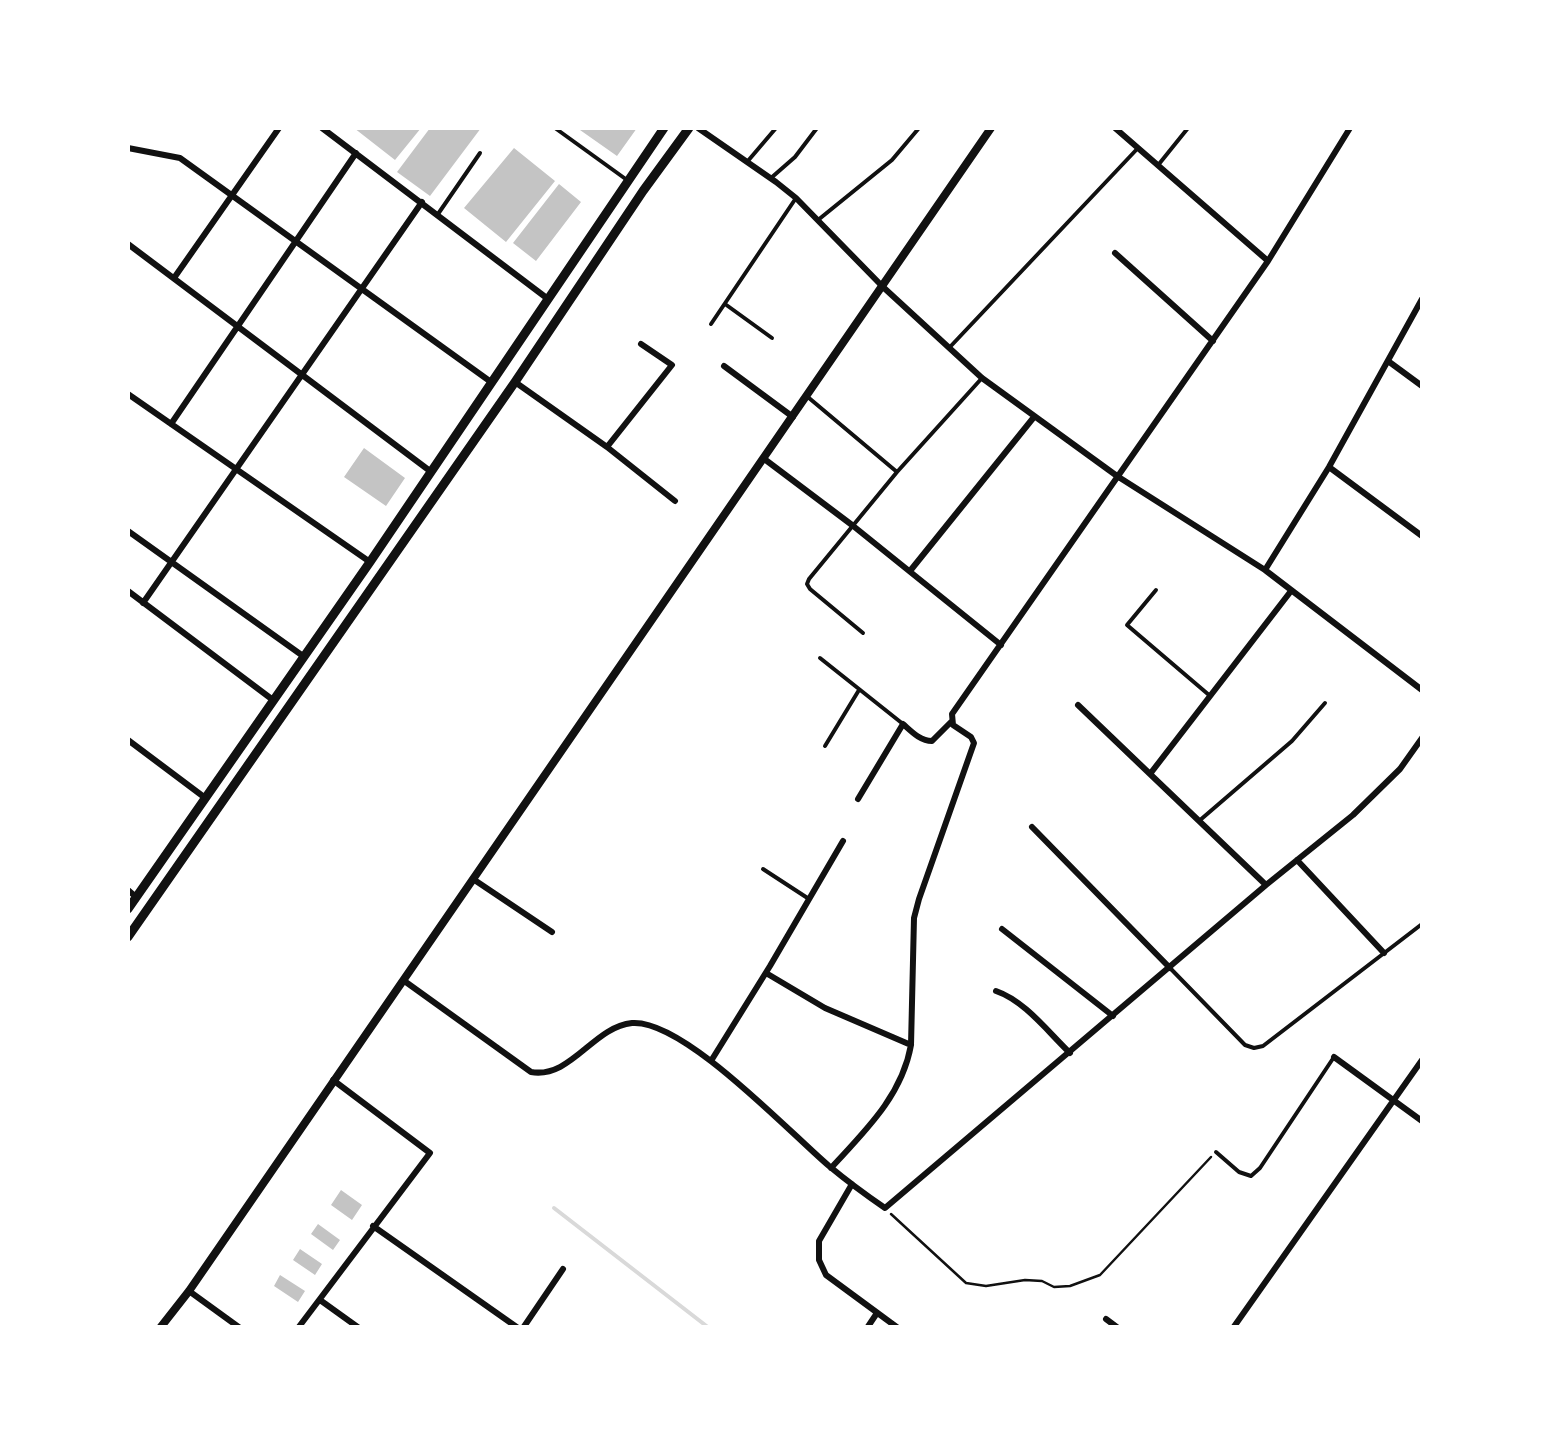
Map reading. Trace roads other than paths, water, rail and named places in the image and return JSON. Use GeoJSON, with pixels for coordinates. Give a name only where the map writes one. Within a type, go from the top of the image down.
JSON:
{"type":"FeatureCollection","features":[{"type":"Feature","properties":{"kind":"main road"},"geometry":{"type":"LineString","coordinates":[[128,910],[132,893],[370,562],[664,128]]}},
{"type":"Feature","properties":{"kind":"main road"},"geometry":{"type":"LineString","coordinates":[[128,938],[689,128]]}},
{"type":"Feature","properties":{"kind":"main road"},"geometry":{"type":"LineString","coordinates":[[627,180],[643,192]]}},
{"type":"Feature","properties":{"kind":"main road"},"geometry":{"type":"LineString","coordinates":[[370,562],[383,571]]}},
{"type":"Feature","properties":{"kind":"street"},"geometry":{"type":"LineString","coordinates":[[174,278],[279,128]]}},
{"type":"Feature","properties":{"kind":"street"},"geometry":{"type":"LineString","coordinates":[[322,128],[548,299]]}},
{"type":"Feature","properties":{"kind":"street"},"geometry":{"type":"LineString","coordinates":[[698,128],[796,198],[982,378],[1117,476],[1265,570],[1422,690]]}},
{"type":"Feature","properties":{"kind":"street"},"geometry":{"type":"LineString","coordinates":[[160,1328],[991,128]]}},
{"type":"Feature","properties":{"kind":"street"},"geometry":{"type":"LineString","coordinates":[[1115,128],[1268,261]]}},
{"type":"Feature","properties":{"kind":"street"},"geometry":{"type":"LineString","coordinates":[[858,799],[903,724],[926,741],[932,741],[951,722],[952,714],[1268,261],[1350,128]]}},
{"type":"Feature","properties":{"kind":"street"},"geometry":{"type":"LineString","coordinates":[[128,148],[180,158],[491,382]]}},
{"type":"Feature","properties":{"kind":"street"},"geometry":{"type":"LineString","coordinates":[[171,424],[356,153]]}},
{"type":"Feature","properties":{"kind":"street"},"geometry":{"type":"LineString","coordinates":[[143,603],[422,202]]}},
{"type":"Feature","properties":{"kind":"street"},"geometry":{"type":"LineString","coordinates":[[128,244],[430,471]]}},
{"type":"Feature","properties":{"kind":"street"},"geometry":{"type":"LineString","coordinates":[[1116,252],[1214,341]]}},
{"type":"Feature","properties":{"kind":"street"},"geometry":{"type":"LineString","coordinates":[[1265,570],[1329,467],[1422,298]]}},
{"type":"Feature","properties":{"kind":"street"},"geometry":{"type":"LineString","coordinates":[[607,447],[672,365],[641,344]]}},
{"type":"Feature","properties":{"kind":"street"},"geometry":{"type":"LineString","coordinates":[[1388,361],[1422,386]]}},
{"type":"Feature","properties":{"kind":"street"},"geometry":{"type":"LineString","coordinates":[[724,366],[792,417]]}},
{"type":"Feature","properties":{"kind":"street"},"geometry":{"type":"LineString","coordinates":[[515,382],[675,501]]}},
{"type":"Feature","properties":{"kind":"street"},"geometry":{"type":"LineString","coordinates":[[128,394],[370,562]]}},
{"type":"Feature","properties":{"kind":"street"},"geometry":{"type":"LineString","coordinates":[[910,571],[1034,418]]}},
{"type":"Feature","properties":{"kind":"street"},"geometry":{"type":"LineString","coordinates":[[763,458],[1001,644]]}},
{"type":"Feature","properties":{"kind":"street"},"geometry":{"type":"LineString","coordinates":[[1329,467],[1422,536]]}},
{"type":"Feature","properties":{"kind":"street"},"geometry":{"type":"LineString","coordinates":[[128,531],[303,656]]}},
{"type":"Feature","properties":{"kind":"street"},"geometry":{"type":"LineString","coordinates":[[1150,774],[1290,590]]}},
{"type":"Feature","properties":{"kind":"street"},"geometry":{"type":"LineString","coordinates":[[128,592],[273,700]]}},
{"type":"Feature","properties":{"kind":"street"},"geometry":{"type":"LineString","coordinates":[[1078,705],[1266,885]]}},
{"type":"Feature","properties":{"kind":"street"},"geometry":{"type":"LineString","coordinates":[[831,1168],[880,1114],[908,1062],[914,918],[974,742],[951,722]]}},
{"type":"Feature","properties":{"kind":"street"},"geometry":{"type":"LineString","coordinates":[[402,979],[531,1072],[541,1074],[558,1068],[606,1032],[633,1023],[664,1029],[711,1061],[831,1168],[885,1208],[1377,793],[1422,738]]}},
{"type":"Feature","properties":{"kind":"street"},"geometry":{"type":"LineString","coordinates":[[128,740],[204,797]]}},
{"type":"Feature","properties":{"kind":"street"},"geometry":{"type":"LineString","coordinates":[[1032,826],[1170,968]]}},
{"type":"Feature","properties":{"kind":"street"},"geometry":{"type":"LineString","coordinates":[[711,1061],[843,841]]}},
{"type":"Feature","properties":{"kind":"street"},"geometry":{"type":"LineString","coordinates":[[1298,860],[1384,953]]}},
{"type":"Feature","properties":{"kind":"street"},"geometry":{"type":"LineString","coordinates":[[472,879],[552,932]]}},
{"type":"Feature","properties":{"kind":"street"},"geometry":{"type":"LineString","coordinates":[[1002,930],[1113,1016]]}},
{"type":"Feature","properties":{"kind":"street"},"geometry":{"type":"LineString","coordinates":[[766,973],[824,1008],[911,1045]]}},
{"type":"Feature","properties":{"kind":"street"},"geometry":{"type":"LineString","coordinates":[[996,991],[1019,1003],[1070,1053]]}},
{"type":"Feature","properties":{"kind":"street"},"geometry":{"type":"LineString","coordinates":[[1334,1057],[1422,1122]]}},
{"type":"Feature","properties":{"kind":"street"},"geometry":{"type":"LineString","coordinates":[[1233,1328],[1422,1060]]}},
{"type":"Feature","properties":{"kind":"street"},"geometry":{"type":"LineString","coordinates":[[298,1328],[430,1153],[333,1080]]}},
{"type":"Feature","properties":{"kind":"street"},"geometry":{"type":"LineString","coordinates":[[852,1184],[819,1242],[819,1260],[826,1274],[898,1328]]}},
{"type":"Feature","properties":{"kind":"street"},"geometry":{"type":"LineString","coordinates":[[373,1226],[520,1328],[563,1269]]}},
{"type":"Feature","properties":{"kind":"street"},"geometry":{"type":"LineString","coordinates":[[189,1291],[240,1328]]}},
{"type":"Feature","properties":{"kind":"street"},"geometry":{"type":"LineString","coordinates":[[320,1300],[359,1328]]}},
{"type":"Feature","properties":{"kind":"street"},"geometry":{"type":"LineString","coordinates":[[867,1328],[876,1313]]}},
{"type":"Feature","properties":{"kind":"street"},"geometry":{"type":"LineString","coordinates":[[1106,1319],[1118,1328]]}},
{"type":"Feature","properties":{"kind":"lane"},"geometry":{"type":"LineString","coordinates":[[555,128],[627,180]]}},
{"type":"Feature","properties":{"kind":"lane"},"geometry":{"type":"LineString","coordinates":[[747,162],[776,128]]}},
{"type":"Feature","properties":{"kind":"lane"},"geometry":{"type":"LineString","coordinates":[[771,178],[795,157],[817,128]]}},
{"type":"Feature","properties":{"kind":"lane"},"geometry":{"type":"LineString","coordinates":[[818,220],[892,160],[920,128]]}},
{"type":"Feature","properties":{"kind":"lane"},"geometry":{"type":"LineString","coordinates":[[1159,164],[1188,128]]}},
{"type":"Feature","properties":{"kind":"lane"},"geometry":{"type":"LineString","coordinates":[[949,348],[1139,147]]}},
{"type":"Feature","properties":{"kind":"lane"},"geometry":{"type":"LineString","coordinates":[[438,214],[480,153]]}},
{"type":"Feature","properties":{"kind":"lane"},"geometry":{"type":"LineString","coordinates":[[711,324],[796,198]]}},
{"type":"Feature","properties":{"kind":"lane"},"geometry":{"type":"LineString","coordinates":[[725,304],[772,338]]}},
{"type":"Feature","properties":{"kind":"lane"},"geometry":{"type":"LineString","coordinates":[[863,633],[807,584],[852,524],[982,378]]}},
{"type":"Feature","properties":{"kind":"lane"},"geometry":{"type":"LineString","coordinates":[[807,396],[897,472]]}},
{"type":"Feature","properties":{"kind":"lane"},"geometry":{"type":"LineString","coordinates":[[1156,590],[1127,625],[1209,695]]}},
{"type":"Feature","properties":{"kind":"lane"},"geometry":{"type":"LineString","coordinates":[[820,658],[903,724]]}},
{"type":"Feature","properties":{"kind":"lane"},"geometry":{"type":"LineString","coordinates":[[825,746],[859,689]]}},
{"type":"Feature","properties":{"kind":"lane"},"geometry":{"type":"LineString","coordinates":[[1199,821],[1292,741],[1324,703]]}},
{"type":"Feature","properties":{"kind":"lane"},"geometry":{"type":"LineString","coordinates":[[763,870],[809,899]]}},
{"type":"Feature","properties":{"kind":"lane"},"geometry":{"type":"LineString","coordinates":[[1170,968],[1246,1045],[1254,1048],[1262,1046],[1422,924]]}},
{"type":"Feature","properties":{"kind":"lane"},"geometry":{"type":"LineString","coordinates":[[1216,1152],[1239,1172],[1250,1176],[1260,1168],[1334,1057]]}},
{"type":"Feature","properties":{"kind":"waterway"},"geometry":{"type":"LineString","coordinates":[[554,1208],[709,1328]]}}]}
